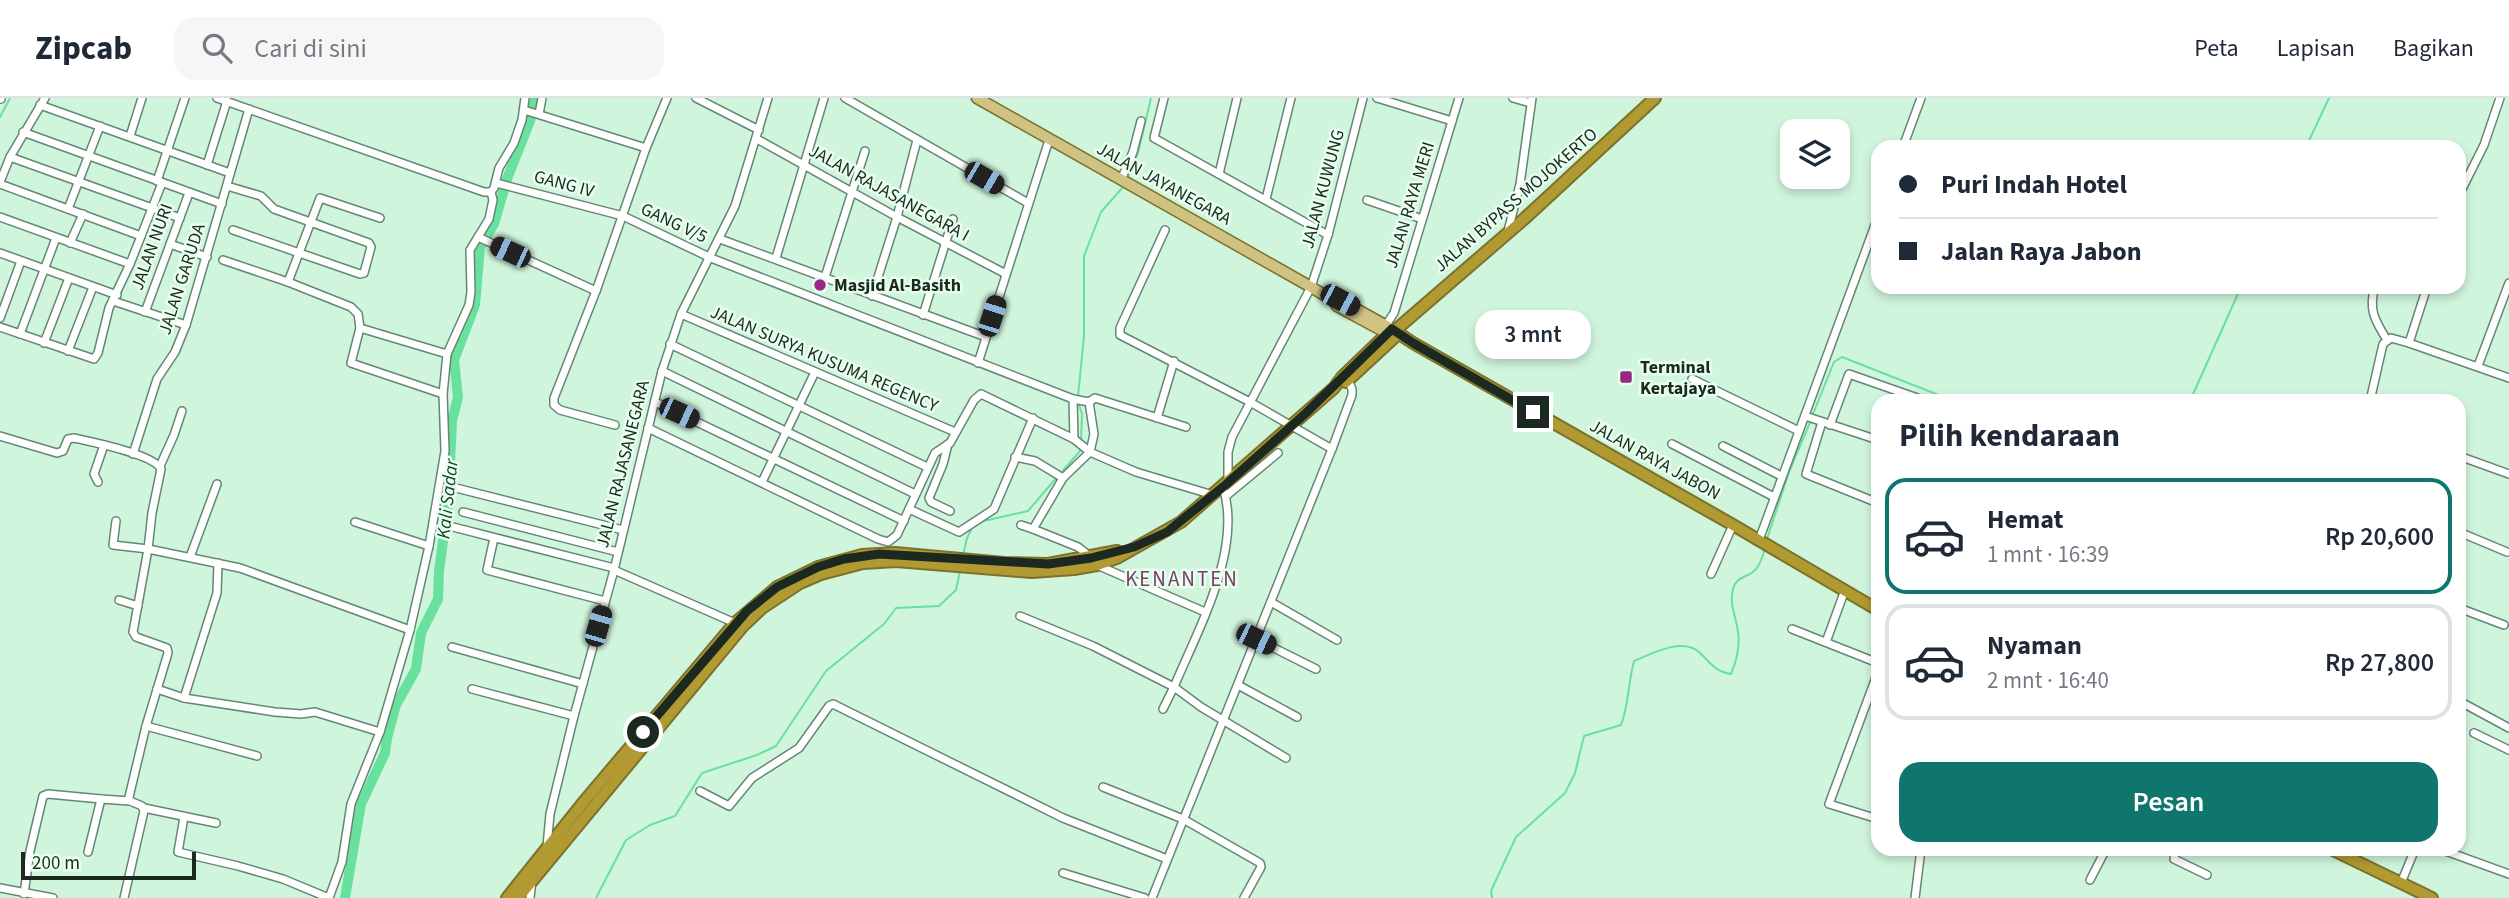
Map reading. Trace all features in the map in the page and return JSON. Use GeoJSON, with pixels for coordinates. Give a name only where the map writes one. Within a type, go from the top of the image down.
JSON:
{"type":"FeatureCollection","features":[{"type":"Feature","properties":{"kind":"highway","name":"JALAN BYPASS MOJOKERTO"},"geometry":{"type":"LineString","coordinates":[[518,898],[546,850],[582,804],[735,623],[777,587],[808,571],[844,559],[879,554],[976,564],[1094,561],[1167,532],[1214,495],[1226,489],[1334,388],[1342,377],[1396,332],[1655,98]]}},
{"type":"Feature","properties":{"kind":"highway","name":"JALAN BYPASS MOJOKERTO"},"geometry":{"type":"LineString","coordinates":[[1334,388],[1348,380],[1396,332]]}},
{"type":"Feature","properties":{"kind":"highway","name":"JALAN RAYA JABON"},"geometry":{"type":"LineString","coordinates":[[1396,332],[1871,606]]}},
{"type":"Feature","properties":{"kind":"highway","name":"JALAN BYPASS MOJOKERTO"},"geometry":{"type":"LineString","coordinates":[[507,898],[547,863],[733,638],[762,608],[800,583],[846,566],[896,561],[950,561]]}},
{"type":"Feature","properties":{"kind":"highway"},"geometry":{"type":"LineString","coordinates":[[2345,856],[2432,898]]}},
{"type":"Feature","properties":{"kind":"main road","name":"JALAN JAYANEGARA"},"geometry":{"type":"LineString","coordinates":[[977,98],[1334,300],[1337,306],[1396,332]]}},
{"type":"Feature","properties":{"kind":"street"},"geometry":{"type":"LineString","coordinates":[[130,136],[142,98]]}},
{"type":"Feature","properties":{"kind":"street"},"geometry":{"type":"LineString","coordinates":[[0,327],[94,359],[98,354],[109,308],[130,264],[151,209],[186,98]]}},
{"type":"Feature","properties":{"kind":"street"},"geometry":{"type":"LineString","coordinates":[[217,98],[484,192],[491,192],[502,184],[499,169],[542,98]]}},
{"type":"Feature","properties":{"kind":"street"},"geometry":{"type":"LineString","coordinates":[[526,98],[532,112],[646,148]]}},
{"type":"Feature","properties":{"kind":"street"},"geometry":{"type":"LineString","coordinates":[[615,425],[560,410],[554,405],[554,398],[667,98]]}},
{"type":"Feature","properties":{"kind":"street","name":"JALAN RAJASANEGARA I"},"geometry":{"type":"LineString","coordinates":[[696,98],[850,191],[1006,274]]}},
{"type":"Feature","properties":{"kind":"street","name":"JALAN RAJASANEGARA"},"geometry":{"type":"LineString","coordinates":[[547,863],[550,814],[662,371],[681,314],[711,258],[739,196],[768,98]]}},
{"type":"Feature","properties":{"kind":"street"},"geometry":{"type":"LineString","coordinates":[[776,258],[824,98]]}},
{"type":"Feature","properties":{"kind":"street"},"geometry":{"type":"LineString","coordinates":[[845,98],[1028,204]]}},
{"type":"Feature","properties":{"kind":"street"},"geometry":{"type":"LineString","coordinates":[[1152,138],[1164,98]]}},
{"type":"Feature","properties":{"kind":"street"},"geometry":{"type":"LineString","coordinates":[[1219,174],[1237,98]]}},
{"type":"Feature","properties":{"kind":"street"},"geometry":{"type":"LineString","coordinates":[[1266,199],[1291,98]]}},
{"type":"Feature","properties":{"kind":"street","name":"JALAN KUWUNG"},"geometry":{"type":"LineString","coordinates":[[1163,709],[1205,612],[1228,548],[1226,489],[1230,442],[1311,287],[1328,234],[1363,98]]}},
{"type":"Feature","properties":{"kind":"street"},"geometry":{"type":"LineString","coordinates":[[1377,98],[1452,121]]}},
{"type":"Feature","properties":{"kind":"street","name":"JALAN RAYA MERI"},"geometry":{"type":"LineString","coordinates":[[1396,332],[1422,219],[1459,98]]}},
{"type":"Feature","properties":{"kind":"street"},"geometry":{"type":"LineString","coordinates":[[1507,233],[1520,184],[1530,100],[1513,98]]}},
{"type":"Feature","properties":{"kind":"street"},"geometry":{"type":"LineString","coordinates":[[1906,140],[1921,98]]}},
{"type":"Feature","properties":{"kind":"street"},"geometry":{"type":"LineString","coordinates":[[2466,181],[2484,145],[2500,98]]}},
{"type":"Feature","properties":{"kind":"street"},"geometry":{"type":"LineString","coordinates":[[141,236],[0,183],[23,132],[43,101],[100,126],[230,173]]}},
{"type":"Feature","properties":{"kind":"street"},"geometry":{"type":"LineString","coordinates":[[207,165],[227,101]]}},
{"type":"Feature","properties":{"kind":"street","name":"JALAN GARUDA"},"geometry":{"type":"LineString","coordinates":[[134,454],[157,379],[175,352],[186,326],[249,109]]}},
{"type":"Feature","properties":{"kind":"street"},"geometry":{"type":"LineString","coordinates":[[1126,182],[1141,121]]}},
{"type":"Feature","properties":{"kind":"street"},"geometry":{"type":"LineString","coordinates":[[68,209],[100,126]]}},
{"type":"Feature","properties":{"kind":"street"},"geometry":{"type":"LineString","coordinates":[[23,132],[222,204]]}},
{"type":"Feature","properties":{"kind":"street"},"geometry":{"type":"LineString","coordinates":[[1140,132],[1328,234]]}},
{"type":"Feature","properties":{"kind":"street"},"geometry":{"type":"LineString","coordinates":[[872,296],[897,217],[917,140]]}},
{"type":"Feature","properties":{"kind":"street"},"geometry":{"type":"LineString","coordinates":[[978,363],[1049,140]]}},
{"type":"Feature","properties":{"kind":"street"},"geometry":{"type":"LineString","coordinates":[[825,277],[864,151]]}},
{"type":"Feature","properties":{"kind":"street"},"geometry":{"type":"LineString","coordinates":[[10,157],[180,218]]}},
{"type":"Feature","properties":{"kind":"street","name":"GANG IV"},"geometry":{"type":"LineString","coordinates":[[502,184],[623,216]]}},
{"type":"Feature","properties":{"kind":"street"},"geometry":{"type":"LineString","coordinates":[[227,186],[261,196],[274,209],[310,224],[371,244],[364,273],[360,274],[233,230]]}},
{"type":"Feature","properties":{"kind":"street"},"geometry":{"type":"LineString","coordinates":[[184,817],[178,852],[250,869],[329,898],[342,862],[354,793],[380,732],[410,630],[429,546],[445,451],[443,394],[447,354],[468,305],[471,292],[468,255],[491,212],[491,192]]}},
{"type":"Feature","properties":{"kind":"street","name":"JALAN NURI"},"geometry":{"type":"LineString","coordinates":[[145,312],[189,193]]}},
{"type":"Feature","properties":{"kind":"street"},"geometry":{"type":"LineString","coordinates":[[288,282],[319,199],[380,218]]}},
{"type":"Feature","properties":{"kind":"street"},"geometry":{"type":"LineString","coordinates":[[1367,200],[1422,219]]}},
{"type":"Feature","properties":{"kind":"street"},"geometry":{"type":"LineString","coordinates":[[70,243],[83,214]]}},
{"type":"Feature","properties":{"kind":"street","name":"GANG V/5"},"geometry":{"type":"LineString","coordinates":[[623,216],[711,258],[978,363],[1074,399],[1087,402],[1095,398],[1157,418]]}},
{"type":"Feature","properties":{"kind":"street"},"geometry":{"type":"LineString","coordinates":[[0,217],[130,264]]}},
{"type":"Feature","properties":{"kind":"street"},"geometry":{"type":"LineString","coordinates":[[923,314],[953,219]]}},
{"type":"Feature","properties":{"kind":"street"},"geometry":{"type":"LineString","coordinates":[[1165,230],[1119,331],[1123,337],[1174,361],[1332,449]]}},
{"type":"Feature","properties":{"kind":"street"},"geometry":{"type":"LineString","coordinates":[[479,237],[596,291]]}},
{"type":"Feature","properties":{"kind":"street"},"geometry":{"type":"LineString","coordinates":[[20,334],[56,238]]}},
{"type":"Feature","properties":{"kind":"street"},"geometry":{"type":"LineString","coordinates":[[720,239],[986,337]]}},
{"type":"Feature","properties":{"kind":"street"},"geometry":{"type":"LineString","coordinates":[[1871,240],[1816,420],[1806,474],[1871,500]]}},
{"type":"Feature","properties":{"kind":"street"},"geometry":{"type":"LineString","coordinates":[[170,244],[207,257]]}},
{"type":"Feature","properties":{"kind":"street"},"geometry":{"type":"LineString","coordinates":[[0,253],[93,287],[145,312],[186,326]]}},
{"type":"Feature","properties":{"kind":"street"},"geometry":{"type":"LineString","coordinates":[[223,260],[351,307],[358,314],[360,328],[351,363],[443,394]]}},
{"type":"Feature","properties":{"kind":"street"},"geometry":{"type":"LineString","coordinates":[[0,318],[21,261]]}},
{"type":"Feature","properties":{"kind":"street"},"geometry":{"type":"LineString","coordinates":[[44,343],[69,278]]}},
{"type":"Feature","properties":{"kind":"street"},"geometry":{"type":"LineString","coordinates":[[2481,367],[2509,283]]}},
{"type":"Feature","properties":{"kind":"street"},"geometry":{"type":"LineString","coordinates":[[68,351],[93,287]]}},
{"type":"Feature","properties":{"kind":"street"},"geometry":{"type":"LineString","coordinates":[[2373,294],[2373,316],[2387,340]]}},
{"type":"Feature","properties":{"kind":"street"},"geometry":{"type":"LineString","coordinates":[[2409,343],[2425,294]]}},
{"type":"Feature","properties":{"kind":"street","name":"JALAN SURYA KUSUMA REGENCY"},"geometry":{"type":"LineString","coordinates":[[681,314],[955,432]]}},
{"type":"Feature","properties":{"kind":"street"},"geometry":{"type":"LineString","coordinates":[[360,328],[447,354]]}},
{"type":"Feature","properties":{"kind":"street"},"geometry":{"type":"LineString","coordinates":[[2372,394],[2382,349],[2391,338],[2509,378]]}},
{"type":"Feature","properties":{"kind":"street"},"geometry":{"type":"LineString","coordinates":[[670,344],[928,467]]}},
{"type":"Feature","properties":{"kind":"street"},"geometry":{"type":"LineString","coordinates":[[1174,361],[1157,418],[1186,428]]}},
{"type":"Feature","properties":{"kind":"street"},"geometry":{"type":"LineString","coordinates":[[662,371],[915,494]]}},
{"type":"Feature","properties":{"kind":"street"},"geometry":{"type":"LineString","coordinates":[[762,482],[815,372]]}},
{"type":"Feature","properties":{"kind":"street"},"geometry":{"type":"LineString","coordinates":[[1760,540],[1798,431],[1816,420],[1849,374],[1908,394]]}},
{"type":"Feature","properties":{"kind":"street"},"geometry":{"type":"LineString","coordinates":[[1692,379],[1798,431]]}},
{"type":"Feature","properties":{"kind":"street"},"geometry":{"type":"LineString","coordinates":[[1152,898],[1332,449],[1352,395],[1348,380]]}},
{"type":"Feature","properties":{"kind":"street"},"geometry":{"type":"LineString","coordinates":[[950,511],[931,502],[929,498],[948,444],[976,397],[981,394],[1151,477],[1214,495]]}},
{"type":"Feature","properties":{"kind":"street"},"geometry":{"type":"LineString","coordinates":[[1074,399],[1082,445]]}},
{"type":"Feature","properties":{"kind":"street"},"geometry":{"type":"LineString","coordinates":[[656,402],[904,521]]}},
{"type":"Feature","properties":{"kind":"street"},"geometry":{"type":"LineString","coordinates":[[1033,529],[1059,476],[1094,433],[1087,402]]}},
{"type":"Feature","properties":{"kind":"street"},"geometry":{"type":"LineString","coordinates":[[130,801],[146,726],[168,650],[134,635],[160,466],[182,411]]}},
{"type":"Feature","properties":{"kind":"street"},"geometry":{"type":"LineString","coordinates":[[909,509],[959,531],[984,517],[994,509],[1033,418]]}},
{"type":"Feature","properties":{"kind":"street"},"geometry":{"type":"LineString","coordinates":[[1816,420],[1871,438]]}},
{"type":"Feature","properties":{"kind":"street"},"geometry":{"type":"LineString","coordinates":[[648,428],[883,541],[892,541],[895,538],[937,451],[948,444]]}},
{"type":"Feature","properties":{"kind":"street"},"geometry":{"type":"LineString","coordinates":[[0,436],[57,453],[63,451],[68,439],[72,437],[134,454],[160,466]]}},
{"type":"Feature","properties":{"kind":"street"},"geometry":{"type":"LineString","coordinates":[[1672,444],[1774,497]]}},
{"type":"Feature","properties":{"kind":"street"},"geometry":{"type":"LineString","coordinates":[[98,482],[94,474],[104,446]]}},
{"type":"Feature","properties":{"kind":"street"},"geometry":{"type":"LineString","coordinates":[[1723,446],[1781,476]]}},
{"type":"Feature","properties":{"kind":"street"},"geometry":{"type":"LineString","coordinates":[[1226,489],[1278,453]]}},
{"type":"Feature","properties":{"kind":"street"},"geometry":{"type":"LineString","coordinates":[[1015,457],[1035,461],[1059,476]]}},
{"type":"Feature","properties":{"kind":"street"},"geometry":{"type":"LineString","coordinates":[[2466,458],[2509,474]]}},
{"type":"Feature","properties":{"kind":"street"},"geometry":{"type":"LineString","coordinates":[[190,557],[217,484]]}},
{"type":"Feature","properties":{"kind":"street"},"geometry":{"type":"LineString","coordinates":[[456,488],[623,530]]}},
{"type":"Feature","properties":{"kind":"street"},"geometry":{"type":"LineString","coordinates":[[463,512],[618,552]]}},
{"type":"Feature","properties":{"kind":"street"},"geometry":{"type":"LineString","coordinates":[[116,521],[112,544],[248,570],[410,630]]}},
{"type":"Feature","properties":{"kind":"street"},"geometry":{"type":"LineString","coordinates":[[355,522],[429,546]]}},
{"type":"Feature","properties":{"kind":"street"},"geometry":{"type":"LineString","coordinates":[[1021,525],[1079,547],[1094,561],[1205,612]]}},
{"type":"Feature","properties":{"kind":"street"},"geometry":{"type":"LineString","coordinates":[[1711,574],[1734,525]]}},
{"type":"Feature","properties":{"kind":"street"},"geometry":{"type":"LineString","coordinates":[[453,527],[614,569],[735,623]]}},
{"type":"Feature","properties":{"kind":"street"},"geometry":{"type":"LineString","coordinates":[[2466,535],[2507,552]]}},
{"type":"Feature","properties":{"kind":"street"},"geometry":{"type":"LineString","coordinates":[[494,538],[487,570],[605,601]]}},
{"type":"Feature","properties":{"kind":"street"},"geometry":{"type":"LineString","coordinates":[[184,698],[217,593],[218,563]]}},
{"type":"Feature","properties":{"kind":"street"},"geometry":{"type":"LineString","coordinates":[[1826,642],[1845,590]]}},
{"type":"Feature","properties":{"kind":"street"},"geometry":{"type":"LineString","coordinates":[[119,600],[138,606]]}},
{"type":"Feature","properties":{"kind":"street"},"geometry":{"type":"LineString","coordinates":[[1271,602],[1337,640]]}},
{"type":"Feature","properties":{"kind":"street"},"geometry":{"type":"LineString","coordinates":[[2466,611],[2504,625]]}},
{"type":"Feature","properties":{"kind":"street"},"geometry":{"type":"LineString","coordinates":[[1020,616],[1093,646],[1174,687],[1201,707],[1286,758]]}},
{"type":"Feature","properties":{"kind":"street"},"geometry":{"type":"LineString","coordinates":[[1792,629],[1871,660]]}},
{"type":"Feature","properties":{"kind":"street"},"geometry":{"type":"LineString","coordinates":[[1256,639],[1316,669]]}},
{"type":"Feature","properties":{"kind":"street"},"geometry":{"type":"LineString","coordinates":[[452,647],[583,684]]}},
{"type":"Feature","properties":{"kind":"street"},"geometry":{"type":"LineString","coordinates":[[1238,685],[1297,717]]}},
{"type":"Feature","properties":{"kind":"street"},"geometry":{"type":"LineString","coordinates":[[158,689],[184,698],[301,715],[315,712],[380,732]]}},
{"type":"Feature","properties":{"kind":"street"},"geometry":{"type":"LineString","coordinates":[[472,689],[574,716]]}},
{"type":"Feature","properties":{"kind":"street"},"geometry":{"type":"LineString","coordinates":[[1871,691],[1829,804],[1871,818]]}},
{"type":"Feature","properties":{"kind":"street"},"geometry":{"type":"LineString","coordinates":[[700,791],[724,805],[731,805],[752,778],[799,748],[829,706],[835,704],[1071,822],[1167,859]]}},
{"type":"Feature","properties":{"kind":"street"},"geometry":{"type":"LineString","coordinates":[[2466,705],[2509,728]]}},
{"type":"Feature","properties":{"kind":"street"},"geometry":{"type":"LineString","coordinates":[[146,726],[257,756]]}},
{"type":"Feature","properties":{"kind":"street"},"geometry":{"type":"LineString","coordinates":[[2474,733],[2509,750]]}},
{"type":"Feature","properties":{"kind":"street"},"geometry":{"type":"LineString","coordinates":[[1103,787],[1183,819],[1261,864],[1244,898]]}},
{"type":"Feature","properties":{"kind":"street"},"geometry":{"type":"LineString","coordinates":[[24,894],[30,851],[43,796],[48,794],[130,801],[144,808],[216,823]]}},
{"type":"Feature","properties":{"kind":"street"},"geometry":{"type":"LineString","coordinates":[[88,852],[101,800]]}},
{"type":"Feature","properties":{"kind":"street"},"geometry":{"type":"LineString","coordinates":[[124,898],[144,808]]}},
{"type":"Feature","properties":{"kind":"street"},"geometry":{"type":"LineString","coordinates":[[1915,898],[1920,856]]}},
{"type":"Feature","properties":{"kind":"street"},"geometry":{"type":"LineString","coordinates":[[2090,880],[2102,856]]}},
{"type":"Feature","properties":{"kind":"street"},"geometry":{"type":"LineString","coordinates":[[2175,856],[2174,859],[2207,875]]}},
{"type":"Feature","properties":{"kind":"street"},"geometry":{"type":"LineString","coordinates":[[2401,883],[2412,856]]}},
{"type":"Feature","properties":{"kind":"street"},"geometry":{"type":"LineString","coordinates":[[2459,856],[2509,874]]}},
{"type":"Feature","properties":{"kind":"street"},"geometry":{"type":"LineString","coordinates":[[1063,873],[1146,898]]}},
{"type":"Feature","properties":{"kind":"street"},"geometry":{"type":"LineString","coordinates":[[530,898],[532,875]]}},
{"type":"Feature","properties":{"kind":"street"},"geometry":{"type":"LineString","coordinates":[[0,888],[53,898]]}},
{"type":"Feature","properties":{"kind":"waterway"},"geometry":{"type":"LineString","coordinates":[[0,117],[10,98]]}},
{"type":"Feature","properties":{"kind":"waterway","name":"Kali Sadar"},"geometry":{"type":"LineString","coordinates":[[345,898],[361,804],[385,753],[396,705],[416,669],[421,633],[438,599],[448,504],[452,421],[458,397],[454,360],[475,305],[480,247],[494,224],[507,179],[530,121],[535,98]]}},
{"type":"Feature","properties":{"kind":"waterway"},"geometry":{"type":"LineString","coordinates":[[1127,179],[1138,153],[1151,98]]}},
{"type":"Feature","properties":{"kind":"waterway"},"geometry":{"type":"LineString","coordinates":[[2309,140],[2329,98]]}},
{"type":"Feature","properties":{"kind":"waterway"},"geometry":{"type":"LineString","coordinates":[[1078,397],[1084,336],[1084,256],[1101,212],[1123,187]]}},
{"type":"Feature","properties":{"kind":"waterway"},"geometry":{"type":"LineString","coordinates":[[2193,394],[2238,294]]}},
{"type":"Feature","properties":{"kind":"waterway"},"geometry":{"type":"LineString","coordinates":[[1813,414],[1834,362],[1842,357],[1936,394]]}},
{"type":"Feature","properties":{"kind":"waterway"},"geometry":{"type":"LineString","coordinates":[[1078,402],[1082,414],[1081,442]]}},
{"type":"Feature","properties":{"kind":"waterway"},"geometry":{"type":"LineString","coordinates":[[1767,539],[1789,472],[1811,420]]}},
{"type":"Feature","properties":{"kind":"waterway"},"geometry":{"type":"LineString","coordinates":[[1061,473],[1081,447]]}},
{"type":"Feature","properties":{"kind":"waterway"},"geometry":{"type":"LineString","coordinates":[[979,522],[1028,511],[1057,477]]}},
{"type":"Feature","properties":{"kind":"waterway"},"geometry":{"type":"LineString","coordinates":[[963,555],[972,528]]}},
{"type":"Feature","properties":{"kind":"waterway"},"geometry":{"type":"LineString","coordinates":[[1492,898],[1491,891],[1516,837],[1565,793],[1575,773],[1584,736],[1621,725],[1634,661],[1666,648],[1684,646],[1699,652],[1717,669],[1731,674],[1739,643],[1732,605],[1734,585],[1758,567],[1765,548]]}},
{"type":"Feature","properties":{"kind":"waterway"},"geometry":{"type":"LineString","coordinates":[[596,898],[626,840],[650,825],[675,816],[702,773],[776,746],[826,671],[884,624],[896,608],[939,606],[956,590],[960,571]]}},
{"type":"Feature","properties":{"kind":"place","name":"Masjid Al-Basith"},"geometry":{"type":"Point","coordinates":[820,285]}},
{"type":"Feature","properties":{"kind":"place","name":"Terminal Kertajaya"},"geometry":{"type":"Point","coordinates":[1626,377]}},
{"type":"Feature","properties":{"kind":"district","name":"KENANTEN"},"geometry":{"type":"Point","coordinates":[1182,579]}},
{"type":"Feature","properties":{"kind":"route"},"geometry":{"type":"LineString","coordinates":[[643,732],[747,611],[777,587],[818,567],[862,555],[879,554],[1048,564],[1091,558],[1134,547],[1167,532],[1193,513],[1334,388],[1392,329],[1533,412]]}}]}
